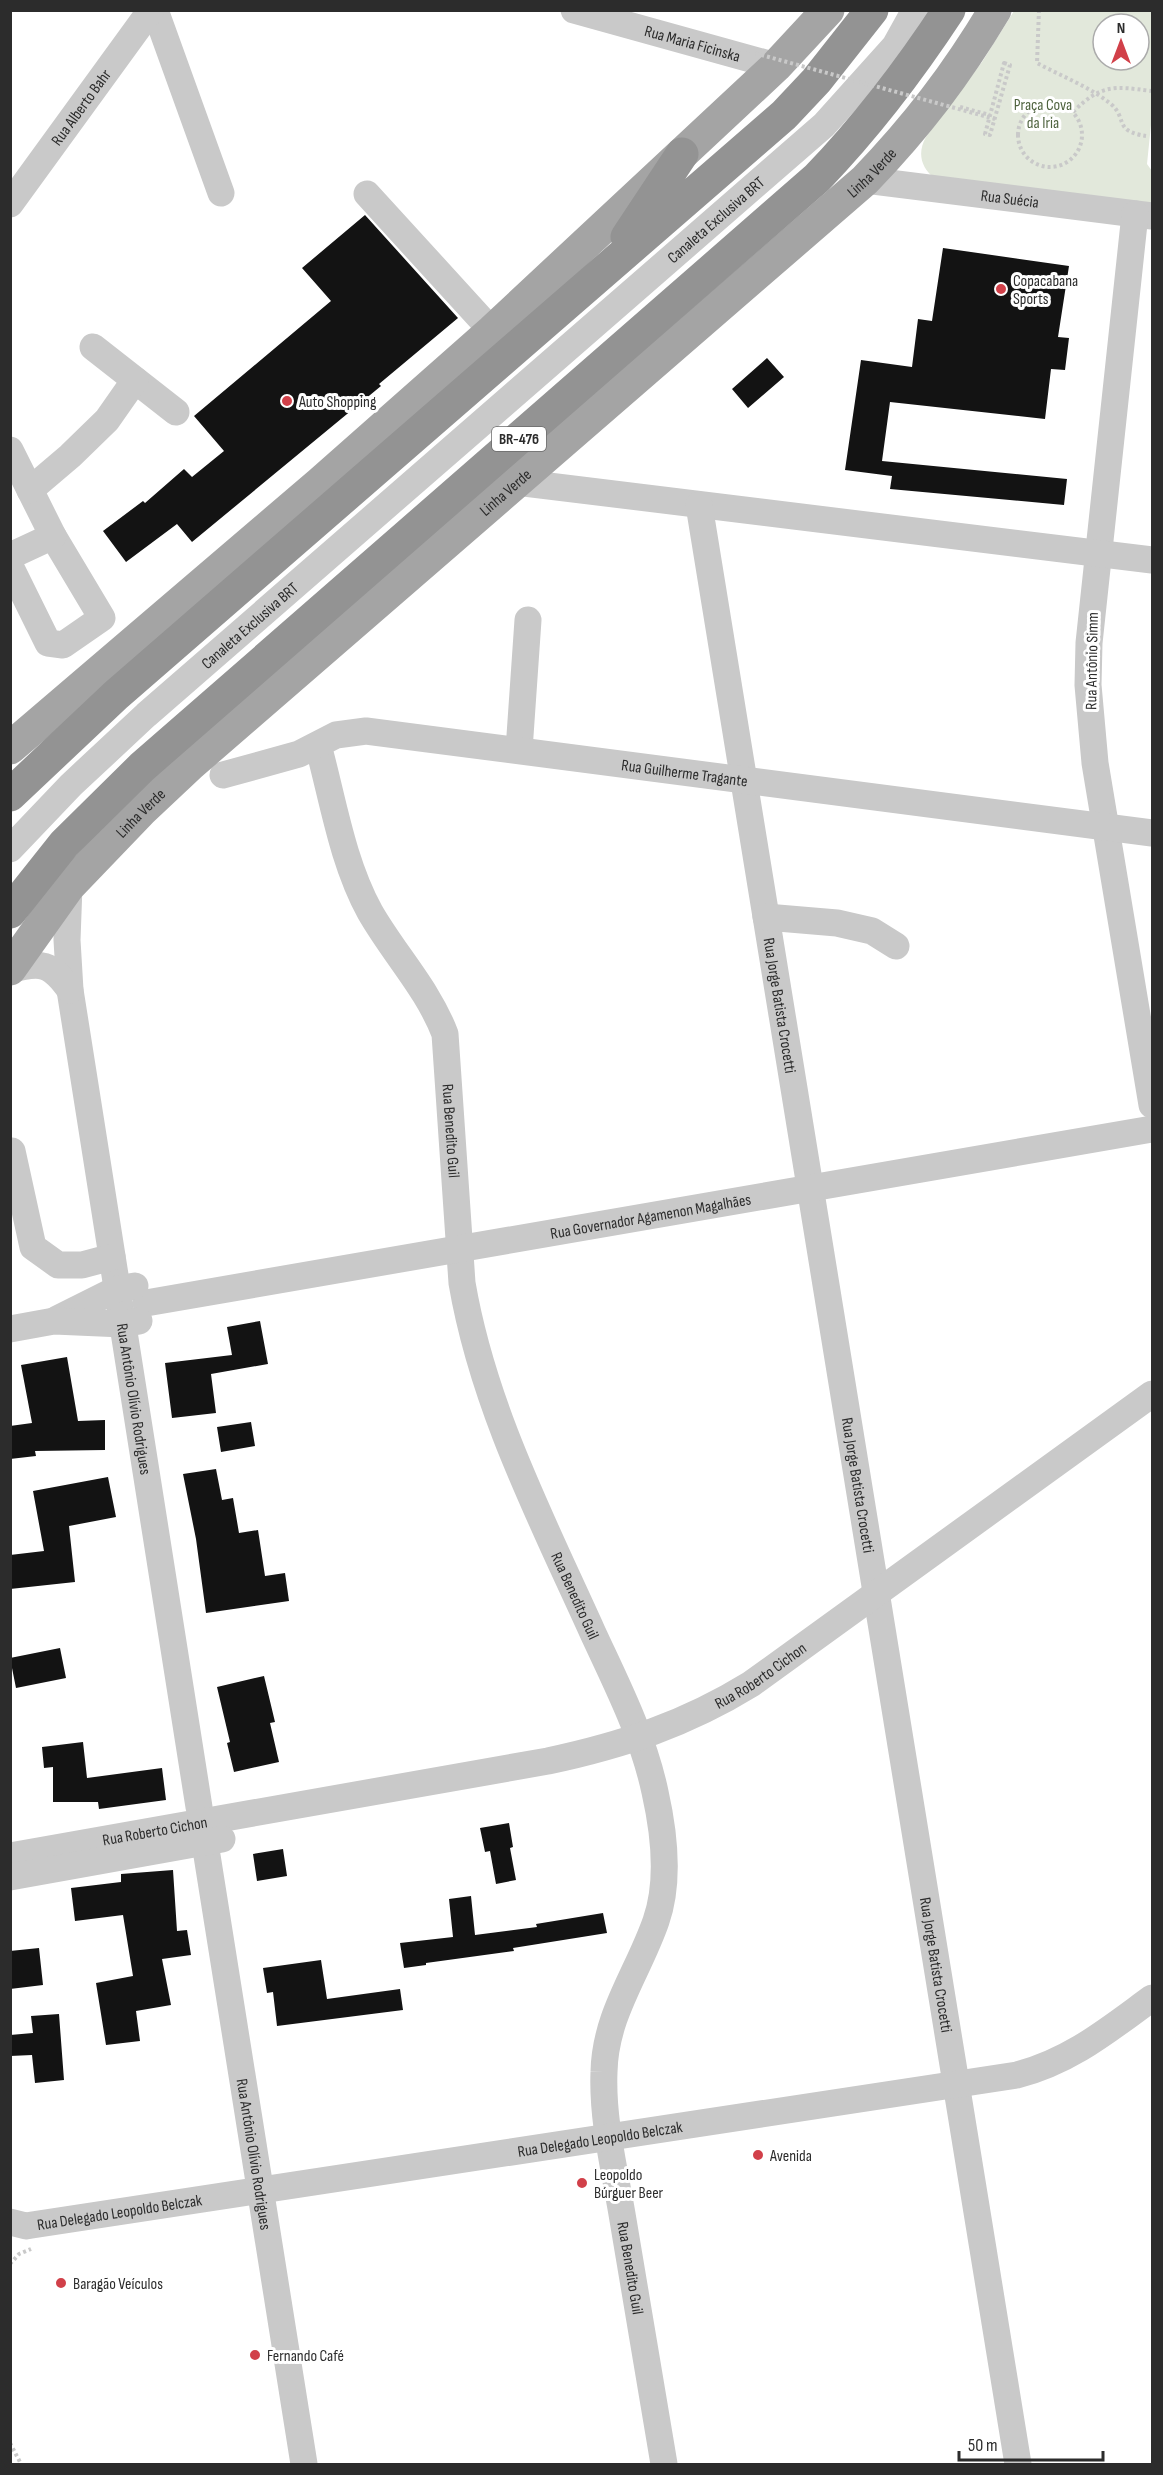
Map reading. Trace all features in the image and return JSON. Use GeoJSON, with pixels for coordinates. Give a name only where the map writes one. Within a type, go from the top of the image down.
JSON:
{"type":"FeatureCollection","features":[{"type":"Feature","properties":{"kind":"highway"},"geometry":{"type":"LineString","coordinates":[[10,795],[116,695],[784,115],[816,81],[872,10]]}},
{"type":"Feature","properties":{"kind":"highway","name":"Linha Verde"},"geometry":{"type":"LineString","coordinates":[[10,912],[64,844],[142,767],[817,178],[854,140],[884,103],[949,10]]}},
{"type":"Feature","properties":{"kind":"highway"},"geometry":{"type":"LineString","coordinates":[[602,274],[682,154]]}},
{"type":"Feature","properties":{"kind":"main road"},"geometry":{"type":"LineString","coordinates":[[12,739],[320,483],[492,331],[776,66],[828,10]]}},
{"type":"Feature","properties":{"kind":"main road","name":"Linha Verde"},"geometry":{"type":"LineString","coordinates":[[10,970],[69,886],[126,826],[191,764],[865,180],[909,134],[940,95],[995,10]]}},
{"type":"Feature","properties":{"kind":"street"},"geometry":{"type":"LineString","coordinates":[[153,10],[221,193]]}},
{"type":"Feature","properties":{"kind":"street","name":"Rua Alberto Bahr"},"geometry":{"type":"LineString","coordinates":[[10,204],[153,10]]}},
{"type":"Feature","properties":{"kind":"street","name":"Rua Maria Ficinska"},"geometry":{"type":"LineString","coordinates":[[574,10],[776,66]]}},
{"type":"Feature","properties":{"kind":"street","name":"Canaleta Exclusiva BRT"},"geometry":{"type":"LineString","coordinates":[[10,849],[71,785],[138,723],[824,125],[895,46],[915,10]]}},
{"type":"Feature","properties":{"kind":"street","name":"Rua Suécia"},"geometry":{"type":"LineString","coordinates":[[865,180],[1144,215]]}},
{"type":"Feature","properties":{"kind":"street"},"geometry":{"type":"LineString","coordinates":[[367,194],[492,331]]}},
{"type":"Feature","properties":{"kind":"street","name":"Rua Antônio Simm"},"geometry":{"type":"LineString","coordinates":[[1144,215],[1099,553],[1089,643],[1088,685],[1095,763],[1152,1105]]}},
{"type":"Feature","properties":{"kind":"street","name":"Canaleta Exclusiva BRT"},"geometry":{"type":"LineString","coordinates":[[498,411],[540,328]]}},
{"type":"Feature","properties":{"kind":"street"},"geometry":{"type":"LineString","coordinates":[[93,347],[176,412]]}},
{"type":"Feature","properties":{"kind":"street"},"geometry":{"type":"LineString","coordinates":[[30,490],[107,420],[135,380]]}},
{"type":"Feature","properties":{"kind":"street"},"geometry":{"type":"LineString","coordinates":[[10,450],[53,536],[102,618],[63,645],[48,643],[10,566]]}},
{"type":"Feature","properties":{"kind":"street"},"geometry":{"type":"LineString","coordinates":[[516,483],[1152,560]]}},
{"type":"Feature","properties":{"kind":"street","name":"Rua Jorge Batista Crocetti"},"geometry":{"type":"LineString","coordinates":[[699,505],[1018,2464]]}},
{"type":"Feature","properties":{"kind":"street"},"geometry":{"type":"LineString","coordinates":[[10,556],[53,536]]}},
{"type":"Feature","properties":{"kind":"street"},"geometry":{"type":"LineString","coordinates":[[519,750],[528,620]]}},
{"type":"Feature","properties":{"kind":"street","name":"Rua Guilherme Tragante"},"geometry":{"type":"LineString","coordinates":[[223,775],[285,759],[336,735],[366,731],[1152,833]]}},
{"type":"Feature","properties":{"kind":"street","name":"Rua Benedito Guil"},"geometry":{"type":"LineString","coordinates":[[318,745],[358,887],[382,932],[438,1015],[445,1034],[458,1248],[466,1308],[489,1390],[504,1433],[640,1737],[655,1792],[663,1847],[662,1898],[657,1917],[621,1997],[606,2044],[604,2073],[609,2138],[664,2464]]}},
{"type":"Feature","properties":{"kind":"street","name":"Rua Antônio Olívio Rodrigues"},"geometry":{"type":"LineString","coordinates":[[69,886],[67,940],[70,990],[199,1807]]}},
{"type":"Feature","properties":{"kind":"street"},"geometry":{"type":"LineString","coordinates":[[766,917],[837,923],[872,931],[896,946]]}},
{"type":"Feature","properties":{"kind":"street"},"geometry":{"type":"LineString","coordinates":[[10,970],[30,964],[51,968],[70,990]]}},
{"type":"Feature","properties":{"kind":"street","name":"Rua Governador Agamenon Magalhães"},"geometry":{"type":"LineString","coordinates":[[146,1303],[1152,1129]]}},
{"type":"Feature","properties":{"kind":"street"},"geometry":{"type":"LineString","coordinates":[[12,1151],[33,1247],[57,1264],[82,1265],[112,1257]]}},
{"type":"Feature","properties":{"kind":"street"},"geometry":{"type":"LineString","coordinates":[[10,1329],[54,1321],[123,1324],[429,1271],[458,1248],[429,1234],[117,1290],[54,1321]]}},
{"type":"Feature","properties":{"kind":"street","name":"Rua Roberto Cichon"},"geometry":{"type":"LineString","coordinates":[[10,1856],[548,1761],[640,1737],[696,1716],[751,1684],[1152,1394]]}},
{"type":"Feature","properties":{"kind":"street"},"geometry":{"type":"LineString","coordinates":[[10,1838],[199,1807],[277,1799],[300,1806]]}},
{"type":"Feature","properties":{"kind":"street","name":"Rua Roberto Cichon"},"geometry":{"type":"LineString","coordinates":[[10,1877],[205,1843],[238,1834],[300,1806]]}},
{"type":"Feature","properties":{"kind":"street","name":"Rua Antônio Olívio Rodrigues"},"geometry":{"type":"LineString","coordinates":[[205,1843],[304,2464]]}},
{"type":"Feature","properties":{"kind":"street","name":"Rua Delegado Leopoldo Belczak"},"geometry":{"type":"LineString","coordinates":[[20,2235],[261,2191],[1017,2075],[1064,2059],[1088,2045],[1152,1998]]}},
{"type":"Feature","properties":{"kind":"path"},"geometry":{"type":"LineString","coordinates":[[1039,10],[1037,63],[1114,108],[1122,126],[1128,131],[1146,136]]}},
{"type":"Feature","properties":{"kind":"path"},"geometry":{"type":"LineString","coordinates":[[721,61],[725,45],[995,119]]}},
{"type":"Feature","properties":{"kind":"path"},"geometry":{"type":"LineString","coordinates":[[1004,63],[1010,65],[990,135],[985,134],[990,115],[1004,63]]}},
{"type":"Feature","properties":{"kind":"path"},"geometry":{"type":"LineString","coordinates":[[1073,112],[1093,94],[1113,87],[1151,91]]}},
{"type":"Feature","properties":{"kind":"path"},"geometry":{"type":"LineString","coordinates":[[1054,103],[1073,112],[1080,121],[1083,132],[1082,143],[1070,161],[1059,166],[1048,167],[1037,165],[1029,159],[1018,142],[1021,122],[1026,114],[1034,107],[1054,103]]}},
{"type":"Feature","properties":{"kind":"path"},"geometry":{"type":"LineString","coordinates":[[960,106],[990,115]]}},
{"type":"Feature","properties":{"kind":"path"},"geometry":{"type":"LineString","coordinates":[[10,2264],[19,2254],[20,2235]]}},
{"type":"Feature","properties":{"kind":"path"},"geometry":{"type":"LineString","coordinates":[[10,2443],[21,2464]]}},
{"type":"Feature","properties":{"kind":"green space","name":"Praça Cova da Iria"},"geometry":{"type":"Polygon","coordinates":[[[1014,11],[1152,11],[1152,115],[1147,164],[1152,171],[1152,203],[934,178],[923,164],[921,154],[926,137],[982,62],[1014,11]]]}},
{"type":"Feature","properties":{"kind":"building"},"geometry":{"type":"Polygon","coordinates":[[[365,215],[458,318],[379,384],[381,386],[192,542],[177,524],[126,562],[103,531],[143,501],[145,503],[184,469],[192,477],[224,451],[194,416],[331,301],[302,268],[365,215]]]}},
{"type":"Feature","properties":{"kind":"building"},"geometry":{"type":"Polygon","coordinates":[[[943,248],[1069,266],[1058,337],[1069,338],[1065,370],[1051,369],[1045,419],[890,402],[882,461],[1067,479],[1064,505],[890,489],[892,476],[845,470],[861,360],[912,367],[918,319],[932,321],[943,248]]]}},
{"type":"Feature","properties":{"kind":"building"},"geometry":{"type":"Polygon","coordinates":[[[767,358],[784,377],[748,408],[732,389],[767,358]]]}},
{"type":"Feature","properties":{"kind":"building"},"geometry":{"type":"Polygon","coordinates":[[[260,1321],[268,1364],[211,1374],[216,1413],[172,1418],[165,1363],[232,1355],[227,1327],[260,1321]]]}},
{"type":"Feature","properties":{"kind":"building"},"geometry":{"type":"Polygon","coordinates":[[[67,1357],[78,1421],[105,1420],[105,1450],[35,1451],[36,1456],[10,1459],[10,1426],[32,1423],[21,1365],[67,1357]]]}},
{"type":"Feature","properties":{"kind":"building"},"geometry":{"type":"Polygon","coordinates":[[[251,1422],[255,1446],[221,1452],[217,1427],[251,1422]]]}},
{"type":"Feature","properties":{"kind":"building"},"geometry":{"type":"Polygon","coordinates":[[[216,1469],[222,1500],[233,1498],[239,1533],[258,1530],[265,1576],[285,1573],[289,1601],[206,1613],[196,1539],[183,1474],[216,1469]]]}},
{"type":"Feature","properties":{"kind":"building"},"geometry":{"type":"Polygon","coordinates":[[[108,1477],[116,1517],[69,1526],[75,1582],[10,1589],[10,1555],[44,1551],[33,1491],[108,1477]]]}},
{"type":"Feature","properties":{"kind":"building"},"geometry":{"type":"Polygon","coordinates":[[[60,1648],[66,1678],[16,1688],[10,1658],[60,1648]]]}},
{"type":"Feature","properties":{"kind":"building"},"geometry":{"type":"Polygon","coordinates":[[[264,1676],[275,1722],[270,1723],[279,1762],[234,1772],[227,1743],[230,1742],[217,1687],[264,1676]]]}},
{"type":"Feature","properties":{"kind":"building"},"geometry":{"type":"Polygon","coordinates":[[[83,1742],[87,1778],[162,1768],[166,1800],[99,1809],[98,1802],[53,1802],[53,1767],[44,1768],[42,1747],[83,1742]]]}},
{"type":"Feature","properties":{"kind":"building"},"geometry":{"type":"Polygon","coordinates":[[[509,1823],[513,1847],[510,1848],[516,1880],[496,1884],[490,1851],[485,1852],[480,1828],[509,1823]]]}},
{"type":"Feature","properties":{"kind":"building"},"geometry":{"type":"Polygon","coordinates":[[[283,1849],[287,1876],[257,1881],[253,1854],[283,1849]]]}},
{"type":"Feature","properties":{"kind":"building"},"geometry":{"type":"Polygon","coordinates":[[[173,1870],[177,1931],[187,1930],[191,1955],[162,1959],[171,2005],[136,2011],[140,2041],[106,2045],[96,1983],[133,1976],[123,1915],[75,1921],[71,1888],[121,1882],[121,1874],[173,1870]]]}},
{"type":"Feature","properties":{"kind":"building"},"geometry":{"type":"Polygon","coordinates":[[[471,1896],[475,1935],[537,1927],[536,1924],[603,1913],[607,1933],[513,1948],[514,1951],[404,1968],[400,1943],[453,1937],[449,1899],[471,1896]]]}},
{"type":"Feature","properties":{"kind":"building"},"geometry":{"type":"Polygon","coordinates":[[[39,1948],[43,1985],[10,1989],[10,1951],[39,1948]]]}},
{"type":"Feature","properties":{"kind":"building"},"geometry":{"type":"Polygon","coordinates":[[[321,1960],[327,1999],[400,1989],[403,2010],[277,2026],[273,1992],[267,1993],[263,1968],[321,1960]]]}},
{"type":"Feature","properties":{"kind":"building"},"geometry":{"type":"Polygon","coordinates":[[[59,2014],[64,2080],[35,2083],[32,2055],[10,2056],[10,2035],[33,2033],[31,2016],[59,2014]]]}},
{"type":"Feature","properties":{"kind":"place","name":"Copacabana Sports"},"geometry":{"type":"Point","coordinates":[1001,289]}},
{"type":"Feature","properties":{"kind":"place","name":"Auto Shopping"},"geometry":{"type":"Point","coordinates":[287,401]}},
{"type":"Feature","properties":{"kind":"place","name":"Avenida"},"geometry":{"type":"Point","coordinates":[758,2155]}},
{"type":"Feature","properties":{"kind":"place","name":"Leopoldo Búrguer Beer"},"geometry":{"type":"Point","coordinates":[582,2183]}},
{"type":"Feature","properties":{"kind":"place","name":"Baragão Veículos"},"geometry":{"type":"Point","coordinates":[61,2283]}},
{"type":"Feature","properties":{"kind":"place","name":"Fernando Café"},"geometry":{"type":"Point","coordinates":[255,2355]}}]}
